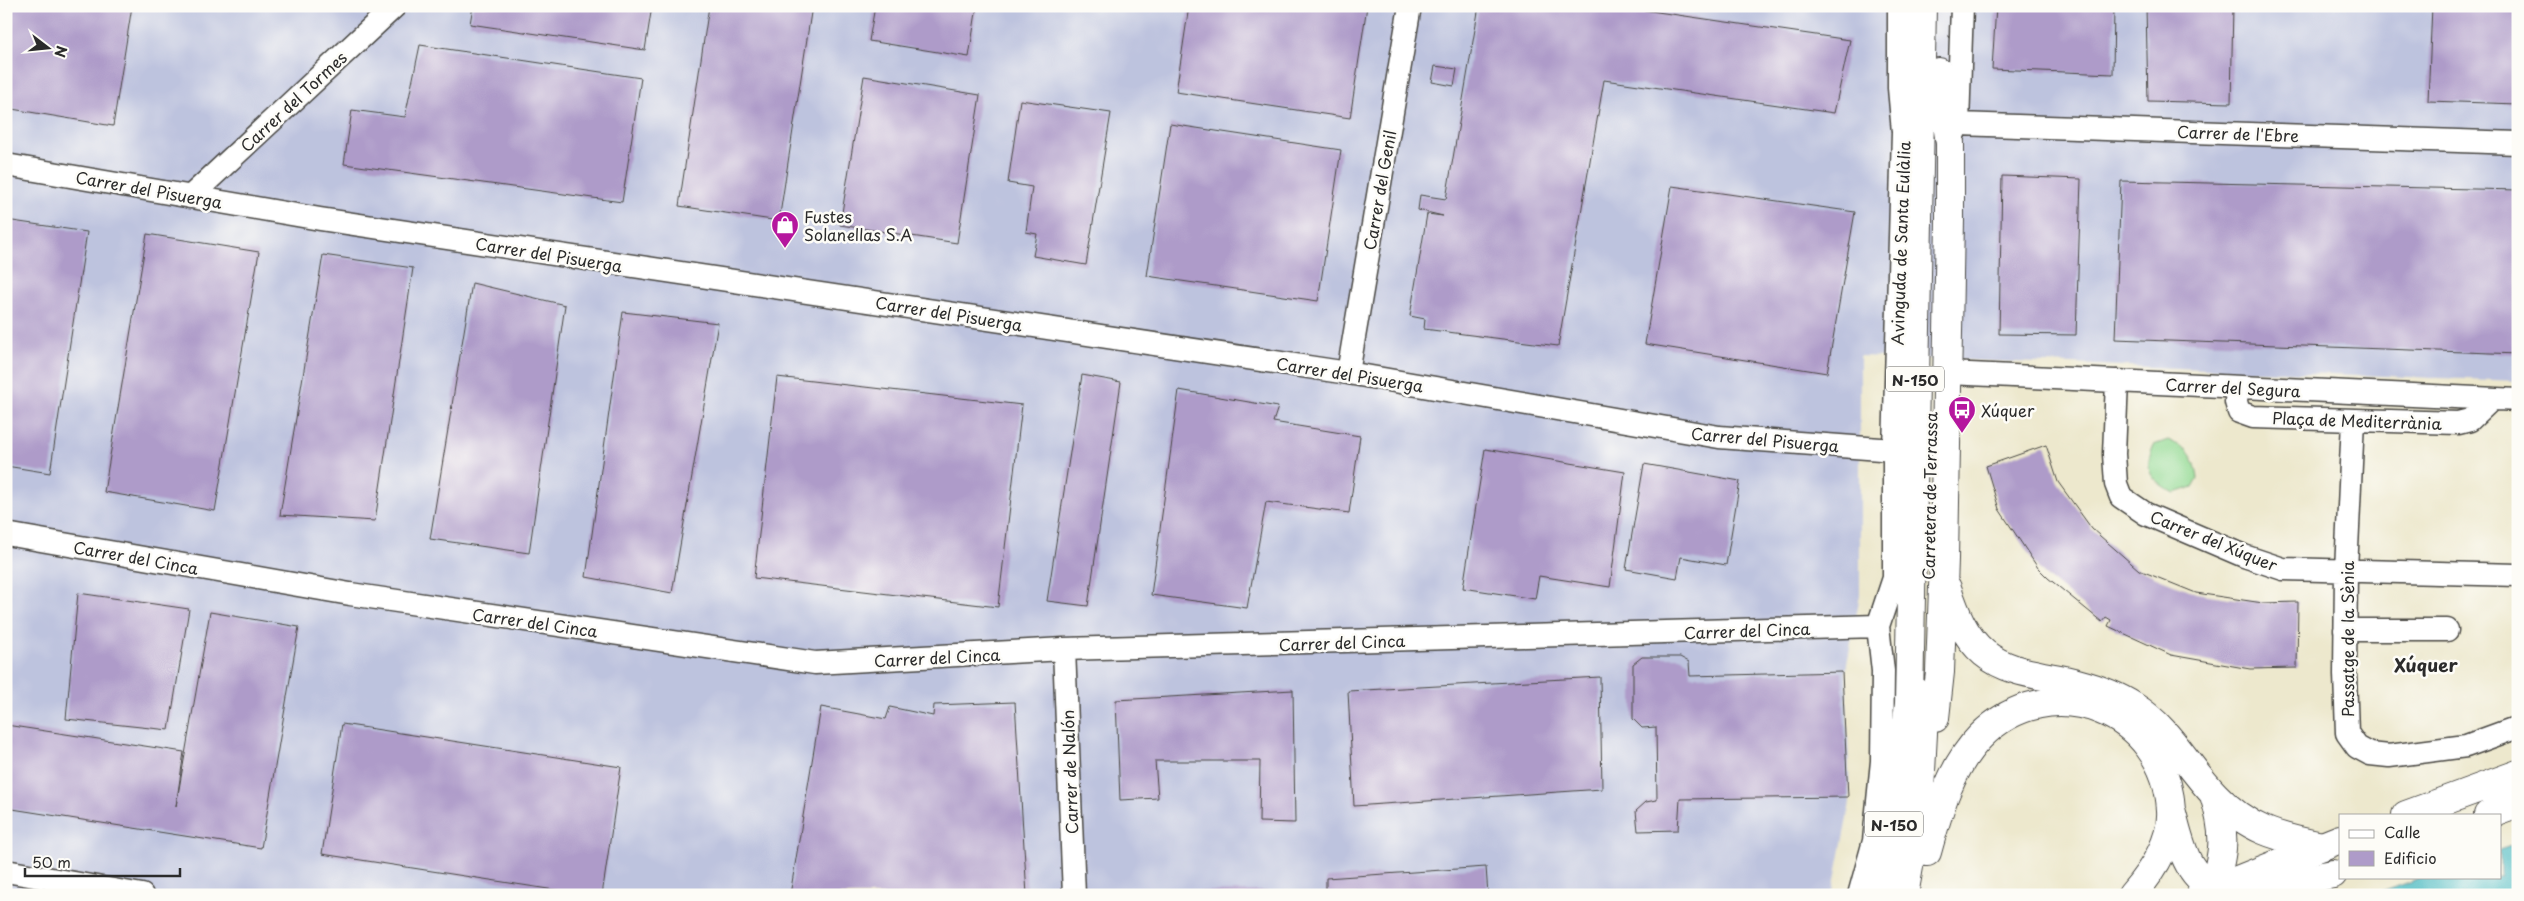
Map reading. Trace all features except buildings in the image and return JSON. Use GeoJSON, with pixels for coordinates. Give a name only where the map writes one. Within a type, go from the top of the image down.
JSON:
{"type":"FeatureCollection","features":[{"type":"Feature","properties":{"kind":"main road","name":"Carretera de Terrassa"},"geometry":{"type":"LineString","coordinates":[[1904,895],[1918,819],[1922,778],[1939,72],[1921,7]]}},
{"type":"Feature","properties":{"kind":"main road","name":"Carretera de Terrassa"},"geometry":{"type":"LineString","coordinates":[[1882,895],[1893,836],[1901,752],[1909,704],[1921,7]]}},
{"type":"Feature","properties":{"kind":"main road"},"geometry":{"type":"LineString","coordinates":[[1922,778],[1932,738],[1936,708],[1943,575],[1954,134],[1939,72]]}},
{"type":"Feature","properties":{"kind":"main road"},"geometry":{"type":"LineString","coordinates":[[1943,575],[1955,611],[1962,625],[1970,638],[1985,653],[2013,668],[2084,686],[2132,705],[2158,725],[2214,794],[2244,818],[2270,834],[2331,842]]}},
{"type":"Feature","properties":{"kind":"main road"},"geometry":{"type":"LineString","coordinates":[[1894,578],[1901,752]]}},
{"type":"Feature","properties":{"kind":"main road"},"geometry":{"type":"LineString","coordinates":[[1915,895],[1941,805],[1960,764],[1981,736],[1995,724],[2026,708],[2057,702],[2074,702],[2107,712],[2124,721],[2137,732],[2157,758],[2168,790],[2181,848],[2192,872],[2212,893]]}},
{"type":"Feature","properties":{"kind":"main road"},"geometry":{"type":"LineString","coordinates":[[2409,814],[2518,774]]}},
{"type":"Feature","properties":{"kind":"main road"},"geometry":{"type":"LineString","coordinates":[[2212,893],[2223,851],[2224,839],[2214,794]]}},
{"type":"Feature","properties":{"kind":"main road"},"geometry":{"type":"LineString","coordinates":[[2491,814],[2518,804]]}},
{"type":"Feature","properties":{"kind":"main road"},"geometry":{"type":"LineString","coordinates":[[2132,895],[2146,879],[2163,848],[2172,812]]}},
{"type":"Feature","properties":{"kind":"main road"},"geometry":{"type":"LineString","coordinates":[[2212,893],[2331,842]]}},
{"type":"Feature","properties":{"kind":"main road"},"geometry":{"type":"LineString","coordinates":[[2250,895],[2273,886],[2337,873]]}},
{"type":"Feature","properties":{"kind":"main road"},"geometry":{"type":"LineString","coordinates":[[2282,895],[2337,873]]}},
{"type":"Feature","properties":{"kind":"street","name":"Carrer del Tormes"},"geometry":{"type":"LineString","coordinates":[[190,197],[395,6]]}},
{"type":"Feature","properties":{"kind":"street","name":"Carrer del Genil"},"geometry":{"type":"LineString","coordinates":[[1348,373],[1410,6]]}},
{"type":"Feature","properties":{"kind":"street"},"geometry":{"type":"LineString","coordinates":[[1954,134],[1962,6]]}},
{"type":"Feature","properties":{"kind":"street","name":"Avinguda de Santa Eulàlia"},"geometry":{"type":"LineString","coordinates":[[1859,895],[1874,841],[1882,761],[1883,670],[1878,626],[1894,578],[1894,450],[1903,132],[1921,7]]}},
{"type":"Feature","properties":{"kind":"street","name":"Carrer de l'Ebre"},"geometry":{"type":"LineString","coordinates":[[1954,134],[2518,143]]}},
{"type":"Feature","properties":{"kind":"street","name":"Carrer del Pisuerga"},"geometry":{"type":"LineString","coordinates":[[6,165],[320,219],[1348,373],[1718,437],[1894,450]]}},
{"type":"Feature","properties":{"kind":"street","name":"Carrer del Segura"},"geometry":{"type":"LineString","coordinates":[[1948,373],[2518,400]]}},
{"type":"Feature","properties":{"kind":"street","name":"Carrer del Xúquer"},"geometry":{"type":"LineString","coordinates":[[2117,382],[2114,454],[2116,484],[2121,497],[2160,520],[2283,569],[2518,575]]}},
{"type":"Feature","properties":{"kind":"street","name":"Plaça de Mediterrània"},"geometry":{"type":"LineString","coordinates":[[2237,387],[2236,402],[2239,412],[2252,417],[2458,423],[2470,420],[2492,399]]}},
{"type":"Feature","properties":{"kind":"street","name":"Passatge de la Sènia"},"geometry":{"type":"LineString","coordinates":[[2353,420],[2346,570],[2347,733],[2357,747],[2370,754],[2389,756],[2466,746],[2518,726]]}},
{"type":"Feature","properties":{"kind":"street","name":"Carrer del Cinca"},"geometry":{"type":"LineString","coordinates":[[6,534],[350,594],[815,663],[1064,649],[1878,626]]}},
{"type":"Feature","properties":{"kind":"street"},"geometry":{"type":"LineString","coordinates":[[2345,630],[2447,630]]}},
{"type":"Feature","properties":{"kind":"street","name":"Carrer de Nalón"},"geometry":{"type":"LineString","coordinates":[[1064,649],[1074,895]]}},
{"type":"Feature","properties":{"kind":"street"},"geometry":{"type":"LineString","coordinates":[[6,871],[142,895]]}},
{"type":"Feature","properties":{"kind":"shaded area"},"geometry":{"type":"Polygon","coordinates":[[[6,6],[2518,6],[2518,381],[1860,356],[1860,595],[1846,669],[1850,803],[1832,895],[6,895],[6,6]]]}},
{"type":"Feature","properties":{"kind":"green space"},"geometry":{"type":"Polygon","coordinates":[[[2168,440],[2190,454],[2195,464],[2198,478],[2193,487],[2175,493],[2155,480],[2149,469],[2154,445],[2168,440]]]}},
{"type":"Feature","properties":{"kind":"water"},"geometry":{"type":"Polygon","coordinates":[[[2518,844],[2518,895],[2374,895],[2420,878],[2502,878],[2502,849],[2518,844]]]}},
{"type":"Feature","properties":{"kind":"place","name":"Fustes Solanellas S.A"},"geometry":{"type":"Point","coordinates":[785,249]}},
{"type":"Feature","properties":{"kind":"place","name":"Xúquer"},"geometry":{"type":"Point","coordinates":[1962,434]}},
{"type":"Feature","properties":{"kind":"district","name":"Xúquer"},"geometry":{"type":"Point","coordinates":[2426,664]}}]}
